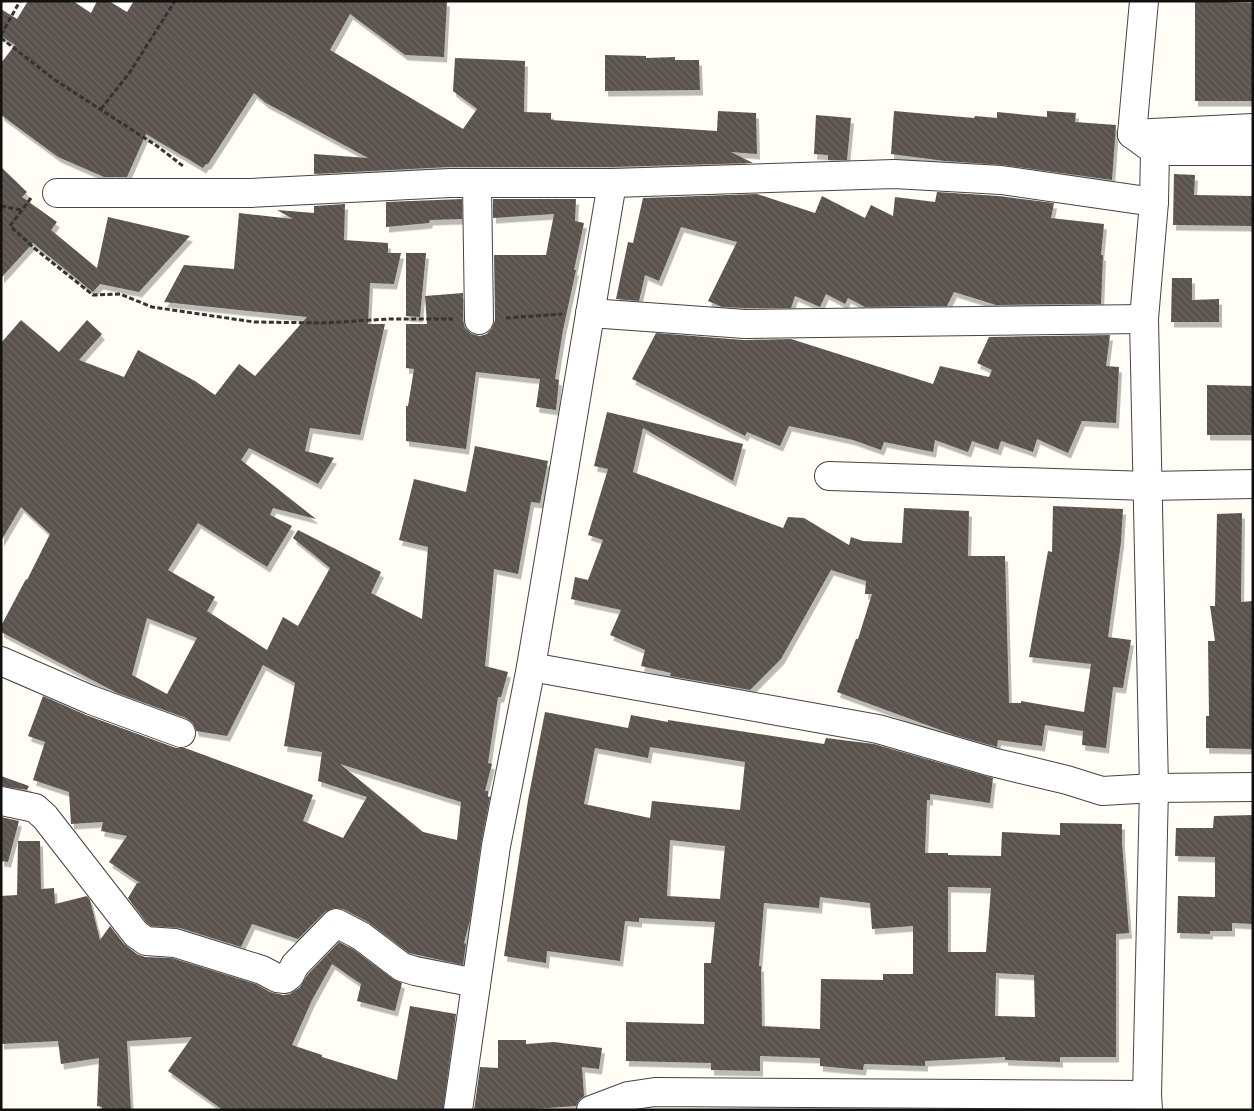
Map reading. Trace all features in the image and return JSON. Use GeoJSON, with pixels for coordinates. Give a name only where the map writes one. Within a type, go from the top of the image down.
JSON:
{"type":"FeatureCollection","features":[{"type":"Feature","properties":{"kind":"street"},"geometry":{"type":"LineString","coordinates":[[1132,134],[1144,1]]}},
{"type":"Feature","properties":{"kind":"street"},"geometry":{"type":"LineString","coordinates":[[1132,134],[1253,128]]}},
{"type":"Feature","properties":{"kind":"street"},"geometry":{"type":"LineString","coordinates":[[1132,134],[1155,151],[1253,151]]}},
{"type":"Feature","properties":{"kind":"street"},"geometry":{"type":"LineString","coordinates":[[592,1110],[627,1103],[655,1092],[853,1102],[1148,1102],[1154,788],[1144,319],[1154,202],[1155,151]]}},
{"type":"Feature","properties":{"kind":"street"},"geometry":{"type":"LineString","coordinates":[[57,194],[251,193],[477,183],[612,184],[894,174],[1001,180],[1154,202]]}},
{"type":"Feature","properties":{"kind":"street"},"geometry":{"type":"LineString","coordinates":[[477,183],[479,320]]}},
{"type":"Feature","properties":{"kind":"street"},"geometry":{"type":"LineString","coordinates":[[458,1110],[496,846],[531,667],[612,184]]}},
{"type":"Feature","properties":{"kind":"street"},"geometry":{"type":"LineString","coordinates":[[590,312],[745,324],[1144,319]]}},
{"type":"Feature","properties":{"kind":"street"},"geometry":{"type":"LineString","coordinates":[[829,476],[1148,486],[1253,484]]}},
{"type":"Feature","properties":{"kind":"street"},"geometry":{"type":"LineString","coordinates":[[1,660],[91,700],[181,733]]}},
{"type":"Feature","properties":{"kind":"street"},"geometry":{"type":"LineString","coordinates":[[531,667],[878,729],[992,762],[1067,780],[1102,792],[1154,788],[1253,787]]}},
{"type":"Feature","properties":{"kind":"street"},"geometry":{"type":"LineString","coordinates":[[1,801],[36,808],[58,832],[136,934],[146,941],[175,943],[262,970],[277,978],[285,978],[290,976],[295,965],[336,922],[361,936],[402,967],[476,984]]}},
{"type":"Feature","properties":{"kind":"path"},"geometry":{"type":"LineString","coordinates":[[20,1],[1,37],[54,80],[157,146],[183,166],[192,169]]}},
{"type":"Feature","properties":{"kind":"path"},"geometry":{"type":"LineString","coordinates":[[101,109],[130,72],[175,1]]}},
{"type":"Feature","properties":{"kind":"path"},"geometry":{"type":"LineString","coordinates":[[57,194],[36,193],[10,226],[34,248],[93,295],[120,294],[152,307],[254,322],[442,318],[479,320],[590,312]]}},
{"type":"Feature","properties":{"kind":"path"},"geometry":{"type":"LineString","coordinates":[[1,206],[21,210]]}},
{"type":"Feature","properties":{"kind":"building"},"geometry":{"type":"Polygon","coordinates":[[[28,1],[73,1],[91,13],[97,1],[109,1],[127,12],[134,1],[447,1],[444,57],[405,55],[350,14],[330,50],[463,129],[477,109],[453,91],[455,58],[525,61],[524,112],[551,113],[551,120],[717,131],[718,111],[756,113],[757,154],[731,152],[753,163],[612,167],[449,167],[314,174],[314,154],[368,158],[266,103],[254,93],[208,164],[203,168],[146,134],[127,177],[104,177],[58,157],[1,115],[1,63],[15,45],[1,36],[1,9],[17,19],[28,1]]]}},
{"type":"Feature","properties":{"kind":"building"},"geometry":{"type":"Polygon","coordinates":[[[1195,1],[1253,3],[1253,101],[1195,101],[1195,1]]]}},
{"type":"Feature","properties":{"kind":"building"},"geometry":{"type":"Polygon","coordinates":[[[605,55],[646,56],[646,58],[675,57],[675,60],[699,60],[700,90],[605,91],[605,55]]]}},
{"type":"Feature","properties":{"kind":"building"},"geometry":{"type":"Polygon","coordinates":[[[894,111],[974,118],[975,116],[997,118],[997,112],[1047,117],[1047,111],[1076,113],[1075,122],[1116,125],[1112,180],[1003,165],[945,161],[891,154],[894,111]]]}},
{"type":"Feature","properties":{"kind":"building"},"geometry":{"type":"Polygon","coordinates":[[[816,115],[851,118],[847,160],[828,160],[828,155],[814,154],[816,115]]]}},
{"type":"Feature","properties":{"kind":"building"},"geometry":{"type":"Polygon","coordinates":[[[1,167],[27,192],[22,197],[57,222],[51,230],[97,268],[108,217],[190,236],[139,292],[100,284],[93,292],[33,243],[1,278],[1,167]]]}},
{"type":"Feature","properties":{"kind":"building"},"geometry":{"type":"Polygon","coordinates":[[[1174,174],[1195,175],[1194,195],[1253,196],[1253,226],[1173,225],[1174,174]]]}},
{"type":"Feature","properties":{"kind":"building"},"geometry":{"type":"Polygon","coordinates":[[[937,192],[999,196],[1054,203],[1051,218],[1104,224],[1101,255],[1103,255],[1101,304],[996,305],[954,292],[947,306],[865,307],[848,298],[845,304],[826,294],[820,307],[795,296],[791,308],[722,307],[708,301],[737,242],[681,227],[659,281],[645,275],[639,301],[616,299],[628,242],[633,243],[643,198],[757,194],[815,213],[822,196],[865,218],[871,205],[893,216],[895,197],[935,202],[937,192]]]}},
{"type":"Feature","properties":{"kind":"building"},"geometry":{"type":"Polygon","coordinates":[[[462,199],[462,219],[430,220],[429,223],[386,227],[386,202],[462,199]]]}},
{"type":"Feature","properties":{"kind":"building"},"geometry":{"type":"Polygon","coordinates":[[[493,199],[576,199],[575,221],[584,223],[555,379],[559,380],[556,410],[536,407],[540,379],[476,372],[466,449],[406,441],[406,406],[408,406],[414,369],[406,368],[406,324],[427,324],[425,296],[463,293],[463,320],[465,328],[472,334],[480,336],[487,334],[495,320],[494,255],[546,255],[554,214],[493,218],[493,199]]]}},
{"type":"Feature","properties":{"kind":"building"},"geometry":{"type":"Polygon","coordinates":[[[345,204],[344,240],[388,243],[388,253],[401,253],[394,284],[370,283],[368,324],[385,324],[360,435],[310,428],[305,451],[334,458],[318,484],[249,448],[241,460],[316,519],[273,508],[270,515],[292,526],[267,567],[198,523],[168,570],[215,597],[207,611],[267,650],[283,617],[298,626],[330,568],[293,538],[298,530],[381,572],[371,593],[422,619],[428,547],[399,540],[414,479],[466,492],[475,446],[548,461],[540,503],[531,502],[518,574],[494,569],[485,666],[508,672],[501,697],[498,697],[488,763],[492,764],[485,791],[488,791],[488,797],[490,797],[470,920],[464,943],[466,944],[463,965],[409,953],[368,922],[343,909],[334,908],[325,912],[298,939],[252,924],[241,947],[180,928],[151,926],[128,898],[137,883],[140,883],[109,862],[127,836],[101,831],[103,822],[71,824],[69,792],[33,780],[45,742],[28,736],[43,696],[86,715],[176,748],[185,748],[313,795],[303,821],[343,838],[367,797],[318,781],[322,752],[284,746],[295,683],[263,665],[227,736],[196,731],[193,723],[186,718],[117,693],[1,632],[1,626],[50,534],[21,507],[1,541],[1,343],[21,320],[59,352],[87,320],[102,334],[79,360],[124,377],[138,350],[195,381],[215,395],[239,364],[255,376],[307,317],[164,302],[184,265],[234,269],[239,213],[293,219],[277,210],[314,213],[314,206],[345,204]],[[147,618],[132,675],[167,694],[197,638],[147,618]],[[340,764],[423,832],[457,840],[461,802],[340,764]]]}},
{"type":"Feature","properties":{"kind":"building"},"geometry":{"type":"Polygon","coordinates":[[[406,253],[426,253],[420,317],[406,316],[406,253]]]}},
{"type":"Feature","properties":{"kind":"building"},"geometry":{"type":"Polygon","coordinates":[[[1172,278],[1192,278],[1192,300],[1219,299],[1219,322],[1171,322],[1172,278]]]}},
{"type":"Feature","properties":{"kind":"building"},"geometry":{"type":"Polygon","coordinates":[[[656,333],[744,340],[791,339],[933,384],[940,366],[989,377],[992,370],[977,363],[989,337],[1110,335],[1106,366],[1119,367],[1116,423],[1082,421],[1068,453],[1037,439],[1033,452],[1001,441],[998,450],[972,441],[968,452],[935,440],[933,452],[884,442],[881,450],[853,440],[789,426],[780,446],[747,432],[745,436],[632,379],[656,333]]]}},
{"type":"Feature","properties":{"kind":"building"},"geometry":{"type":"Polygon","coordinates":[[[1207,385],[1253,386],[1253,435],[1207,435],[1207,385]]]}},
{"type":"Feature","properties":{"kind":"building"},"geometry":{"type":"Polygon","coordinates":[[[607,412],[743,444],[733,481],[643,428],[633,472],[783,528],[788,517],[804,518],[849,545],[851,537],[863,541],[902,543],[904,508],[969,511],[968,556],[1005,556],[1009,703],[1021,703],[1021,701],[1084,712],[1091,664],[1029,657],[1048,551],[1052,552],[1053,506],[1123,509],[1121,542],[1108,637],[1131,640],[1123,688],[1113,687],[1106,748],[1082,745],[1083,731],[1045,725],[1042,746],[998,740],[997,747],[954,735],[837,692],[856,639],[858,639],[872,594],[865,594],[866,581],[831,570],[781,659],[750,690],[670,676],[671,673],[641,666],[645,650],[610,635],[621,610],[571,599],[575,577],[588,580],[603,540],[588,535],[608,469],[594,466],[607,412]]]}},
{"type":"Feature","properties":{"kind":"building"},"geometry":{"type":"Polygon","coordinates":[[[1242,513],[1241,602],[1253,601],[1253,749],[1206,748],[1206,716],[1209,716],[1208,641],[1215,641],[1210,606],[1215,606],[1217,514],[1242,513]]]}},
{"type":"Feature","properties":{"kind":"building"},"geometry":{"type":"Polygon","coordinates":[[[545,712],[628,728],[631,715],[824,744],[826,738],[874,744],[993,778],[990,803],[930,794],[930,800],[927,800],[925,853],[1001,856],[1002,832],[1060,835],[1060,823],[1122,824],[1129,933],[1116,934],[1116,1057],[1060,1057],[1060,1062],[1005,1060],[1005,1057],[925,1061],[925,1066],[864,1064],[863,1070],[820,1066],[820,1058],[760,1056],[760,1071],[711,1070],[711,1063],[626,1061],[626,1022],[704,1024],[704,963],[711,963],[715,922],[639,918],[639,922],[625,921],[620,961],[547,951],[546,963],[504,956],[528,800],[545,712]],[[650,747],[648,758],[595,748],[584,804],[650,818],[652,801],[740,810],[745,762],[650,747]],[[670,840],[667,896],[720,899],[725,846],[670,840]],[[948,887],[948,952],[986,952],[991,888],[948,887]],[[820,897],[819,908],[764,903],[759,966],[761,966],[762,1026],[820,1029],[821,979],[883,980],[883,974],[913,974],[913,926],[872,929],[870,903],[820,897]],[[996,973],[995,1016],[1035,1017],[1034,975],[996,973]]]}},
{"type":"Feature","properties":{"kind":"building"},"geometry":{"type":"Polygon","coordinates":[[[1,776],[29,786],[27,790],[1,786],[1,776]]]}},
{"type":"Feature","properties":{"kind":"building"},"geometry":{"type":"Polygon","coordinates":[[[1253,815],[1253,924],[1232,923],[1232,931],[1210,931],[1210,934],[1177,933],[1178,896],[1215,897],[1215,857],[1175,856],[1176,828],[1213,828],[1214,816],[1253,815]]]}},
{"type":"Feature","properties":{"kind":"building"},"geometry":{"type":"Polygon","coordinates":[[[1,817],[19,821],[8,862],[1,861],[1,817]]]}},
{"type":"Feature","properties":{"kind":"building"},"geometry":{"type":"Polygon","coordinates":[[[18,841],[40,841],[41,889],[54,888],[55,904],[87,896],[90,900],[100,940],[110,926],[124,944],[137,954],[145,957],[172,958],[256,984],[270,992],[283,995],[290,994],[300,987],[308,974],[339,942],[353,949],[393,979],[402,983],[395,1011],[357,1001],[361,984],[332,964],[312,1000],[292,1045],[322,1055],[322,1057],[397,1080],[410,1006],[456,1014],[443,1110],[223,1110],[168,1071],[192,1037],[127,1041],[131,1110],[102,1110],[102,1107],[97,1106],[99,1058],[61,1064],[58,1041],[1,1044],[1,896],[17,895],[18,841]]]}},
{"type":"Feature","properties":{"kind":"building"},"geometry":{"type":"Polygon","coordinates":[[[498,1040],[526,1040],[526,1044],[554,1042],[602,1048],[599,1069],[582,1067],[584,1096],[576,1106],[520,1110],[474,1110],[480,1067],[498,1068],[498,1040]]]}}]}
